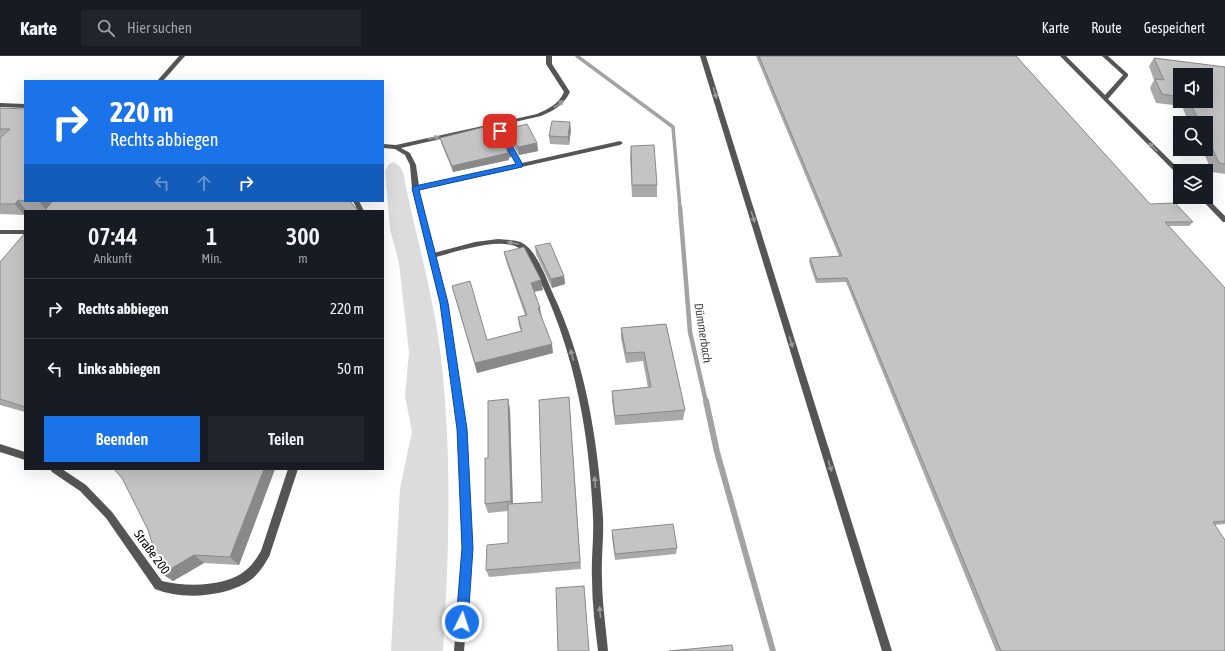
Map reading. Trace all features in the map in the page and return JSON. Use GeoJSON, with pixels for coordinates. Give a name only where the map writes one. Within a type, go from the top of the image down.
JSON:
{"type":"FeatureCollection","features":[{"type":"Feature","properties":{"kind":"street"},"geometry":{"type":"LineString","coordinates":[[161,80],[182,56]]}},
{"type":"Feature","properties":{"kind":"street"},"geometry":{"type":"LineString","coordinates":[[384,146],[396,147],[539,115],[553,108],[565,100],[567,92],[549,64],[549,56]]}},
{"type":"Feature","properties":{"kind":"street"},"geometry":{"type":"LineString","coordinates":[[703,56],[887,651]]}},
{"type":"Feature","properties":{"kind":"street"},"geometry":{"type":"LineString","coordinates":[[1063,56],[1173,167]]}},
{"type":"Feature","properties":{"kind":"street"},"geometry":{"type":"LineString","coordinates":[[1105,56],[1126,75],[1105,99]]}},
{"type":"Feature","properties":{"kind":"street"},"geometry":{"type":"LineString","coordinates":[[0,105],[24,106]]}},
{"type":"Feature","properties":{"kind":"street"},"geometry":{"type":"LineString","coordinates":[[500,131],[520,165]]}},
{"type":"Feature","properties":{"kind":"street"},"geometry":{"type":"LineString","coordinates":[[415,188],[620,143]]}},
{"type":"Feature","properties":{"kind":"street"},"geometry":{"type":"LineString","coordinates":[[396,147],[408,154],[413,166],[415,188],[444,303],[462,429],[467,548],[459,651]]}},
{"type":"Feature","properties":{"kind":"street"},"geometry":{"type":"LineString","coordinates":[[1209,204],[1225,220]]}},
{"type":"Feature","properties":{"kind":"street"},"geometry":{"type":"LineString","coordinates":[[0,232],[24,232]]}},
{"type":"Feature","properties":{"kind":"street"},"geometry":{"type":"LineString","coordinates":[[432,256],[475,245],[503,241],[520,244],[527,250],[552,298],[572,353],[590,435],[598,520],[597,584],[603,651]]}},
{"type":"Feature","properties":{"kind":"street"},"geometry":{"type":"LineString","coordinates":[[0,448],[24,456]]}},
{"type":"Feature","properties":{"kind":"street","name":"Straße 200"},"geometry":{"type":"LineString","coordinates":[[56,470],[83,488],[109,515],[159,585],[179,590],[205,589],[228,585],[249,575],[265,554],[293,470]]}},
{"type":"Feature","properties":{"kind":"shaded area"},"geometry":{"type":"Polygon","coordinates":[[[393,162],[400,167],[404,176],[436,322],[442,367],[448,473],[447,580],[443,651],[391,651],[400,488],[412,432],[405,396],[409,352],[399,263],[390,229],[385,172],[388,165],[393,162]]]}},
{"type":"Feature","properties":{"kind":"building"},"geometry":{"type":"Polygon","coordinates":[[[759,56],[1016,56],[1150,204],[1176,204],[1193,222],[1165,222],[1225,288],[1225,521],[1213,522],[1225,540],[1225,651],[1001,651],[847,278],[817,279],[810,258],[842,256],[759,56]]]}},
{"type":"Feature","properties":{"kind":"building"},"geometry":{"type":"Polygon","coordinates":[[[1154,58],[1225,67],[1225,164],[1219,163],[1213,150],[1213,116],[1196,116],[1192,108],[1213,108],[1213,68],[1173,68],[1173,96],[1162,94],[1155,79],[1164,80],[1154,58]]]}},
{"type":"Feature","properties":{"kind":"building"},"geometry":{"type":"Polygon","coordinates":[[[0,108],[24,109],[24,201],[18,200],[15,204],[0,204],[0,138],[10,129],[0,129],[0,108]]]}},
{"type":"Feature","properties":{"kind":"building"},"geometry":{"type":"Polygon","coordinates":[[[552,121],[570,122],[568,137],[549,136],[552,121]]]}},
{"type":"Feature","properties":{"kind":"building"},"geometry":{"type":"Polygon","coordinates":[[[527,124],[537,143],[518,147],[507,129],[527,124]]]}},
{"type":"Feature","properties":{"kind":"building"},"geometry":{"type":"Polygon","coordinates":[[[492,125],[497,132],[499,132],[510,151],[507,151],[508,153],[452,166],[440,138],[492,125]]]}},
{"type":"Feature","properties":{"kind":"building"},"geometry":{"type":"Polygon","coordinates":[[[654,145],[657,185],[632,185],[631,146],[654,145]]]}},
{"type":"Feature","properties":{"kind":"building"},"geometry":{"type":"Polygon","coordinates":[[[52,202],[351,202],[357,210],[45,210],[52,202]]]}},
{"type":"Feature","properties":{"kind":"building"},"geometry":{"type":"Polygon","coordinates":[[[24,234],[24,407],[0,399],[0,262],[24,234]]]}},
{"type":"Feature","properties":{"kind":"building"},"geometry":{"type":"Polygon","coordinates":[[[550,243],[564,276],[551,279],[535,246],[550,243]]]}},
{"type":"Feature","properties":{"kind":"building"},"geometry":{"type":"Polygon","coordinates":[[[524,247],[541,280],[531,283],[540,308],[538,308],[552,344],[475,363],[452,286],[470,281],[487,340],[522,331],[518,317],[527,315],[504,252],[524,247]]]}},
{"type":"Feature","properties":{"kind":"building"},"geometry":{"type":"Polygon","coordinates":[[[666,324],[685,410],[615,416],[612,391],[651,387],[644,352],[626,353],[621,328],[666,324]]]}},
{"type":"Feature","properties":{"kind":"building"},"geometry":{"type":"Polygon","coordinates":[[[569,397],[580,562],[486,570],[487,545],[508,543],[508,504],[542,502],[539,400],[569,397]]]}},
{"type":"Feature","properties":{"kind":"building"},"geometry":{"type":"Polygon","coordinates":[[[508,399],[511,501],[485,504],[485,458],[488,458],[488,401],[508,399]]]}},
{"type":"Feature","properties":{"kind":"building"},"geometry":{"type":"Polygon","coordinates":[[[115,470],[264,470],[230,557],[194,555],[162,574],[148,530],[122,478],[115,470]]]}},
{"type":"Feature","properties":{"kind":"building"},"geometry":{"type":"Polygon","coordinates":[[[673,524],[677,548],[615,554],[612,530],[673,524]]]}},
{"type":"Feature","properties":{"kind":"building"},"geometry":{"type":"Polygon","coordinates":[[[584,586],[589,651],[558,651],[556,588],[584,586]]]}},
{"type":"Feature","properties":{"kind":"building"},"geometry":{"type":"Polygon","coordinates":[[[732,645],[733,651],[669,651],[732,645]]]}},
{"type":"Feature","properties":{"kind":"waterway","name":"Dümmerbach"},"geometry":{"type":"LineString","coordinates":[[577,56],[673,127],[680,208]]}},
{"type":"Feature","properties":{"kind":"waterway","name":"Dümmerbach"},"geometry":{"type":"LineString","coordinates":[[680,207],[690,332],[706,402]]}},
{"type":"Feature","properties":{"kind":"waterway","name":"Dümmerbach"},"geometry":{"type":"LineString","coordinates":[[706,401],[717,452],[773,651]]}},
{"type":"Feature","properties":{"kind":"route"},"geometry":{"type":"LineString","coordinates":[[462,622],[467,548],[462,429],[444,303],[415,188],[520,165],[500,131]]}}]}
